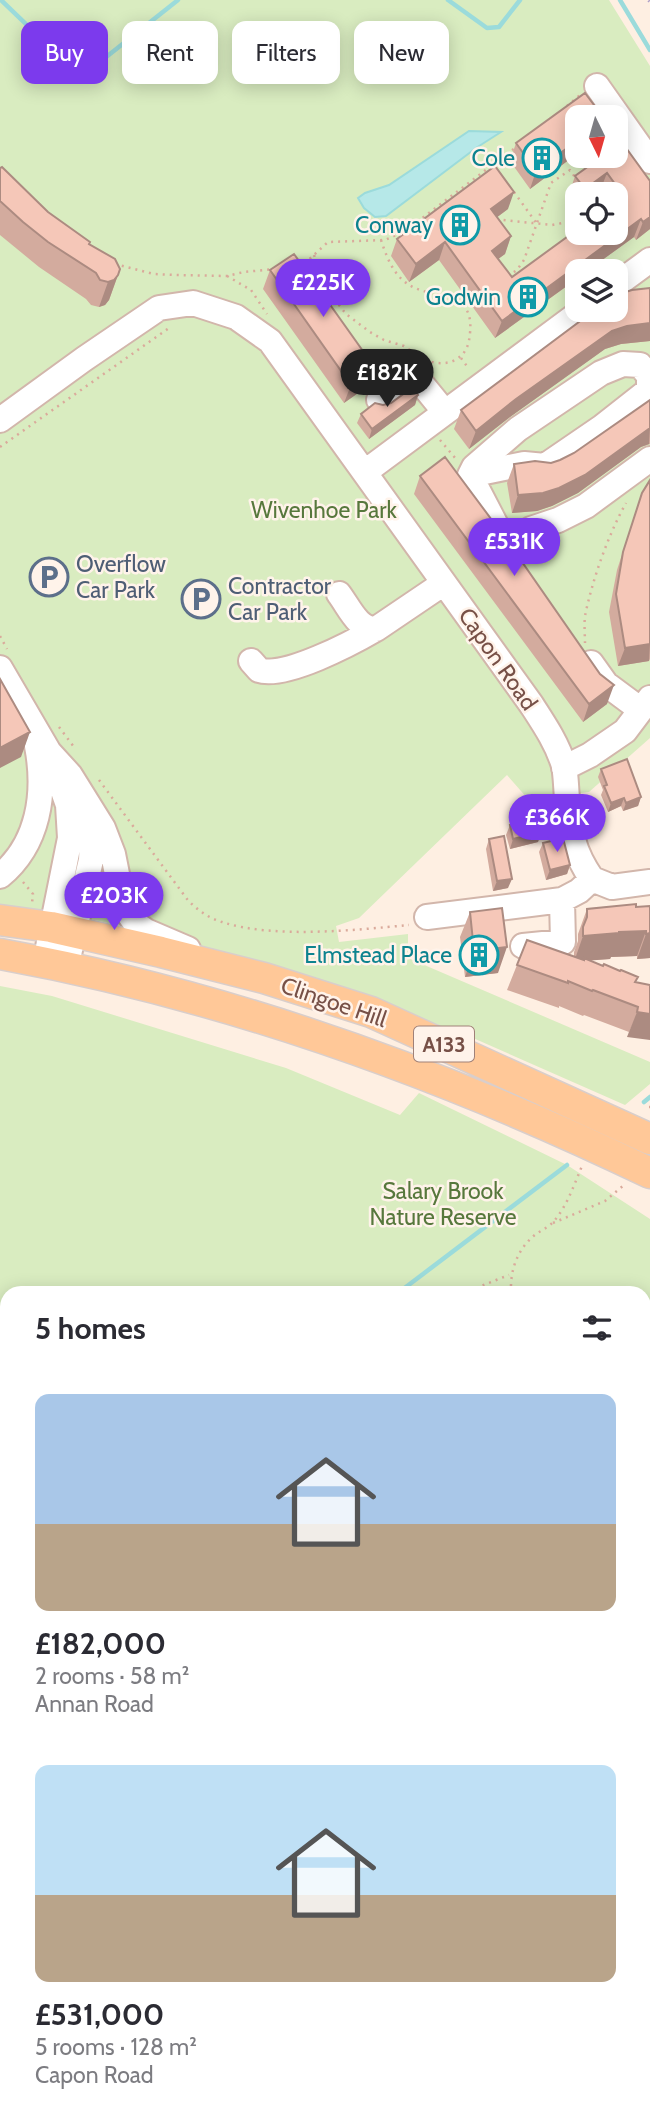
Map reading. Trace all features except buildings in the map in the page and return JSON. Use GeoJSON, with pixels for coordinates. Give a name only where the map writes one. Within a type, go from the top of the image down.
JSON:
{"type":"FeatureCollection","features":[{"type":"Feature","properties":{"kind":"main road","name":"Clingoe Hill"},"geometry":{"type":"LineString","coordinates":[[0,920],[63,929],[264,978],[370,1012],[650,1139]]}},
{"type":"Feature","properties":{"kind":"main road","name":"Clingoe Hill"},"geometry":{"type":"LineString","coordinates":[[0,954],[55,964],[206,1001],[373,1054],[590,1145],[639,1177]]}},
{"type":"Feature","properties":{"kind":"street"},"geometry":{"type":"LineString","coordinates":[[597,86],[650,161]]}},
{"type":"Feature","properties":{"kind":"street"},"geometry":{"type":"LineString","coordinates":[[628,276],[650,260]]}},
{"type":"Feature","properties":{"kind":"street","name":"Capon Road"},"geometry":{"type":"LineString","coordinates":[[0,420],[64,363],[159,308],[193,303],[236,317],[270,341],[531,704],[553,739],[564,768],[568,820],[574,847],[580,862],[592,879]]}},
{"type":"Feature","properties":{"kind":"street"},"geometry":{"type":"LineString","coordinates":[[365,472],[433,415],[566,322]]}},
{"type":"Feature","properties":{"kind":"street"},"geometry":{"type":"LineString","coordinates":[[623,364],[640,365],[649,376],[649,390],[602,427],[545,466],[524,464],[470,475],[474,467],[518,429],[601,373],[623,364]]}},
{"type":"Feature","properties":{"kind":"street"},"geometry":{"type":"LineString","coordinates":[[379,400],[408,379],[417,378],[433,415]]}},
{"type":"Feature","properties":{"kind":"street"},"geometry":{"type":"LineString","coordinates":[[510,547],[531,529],[558,520],[586,506],[650,459]]}},
{"type":"Feature","properties":{"kind":"street"},"geometry":{"type":"LineString","coordinates":[[470,475],[498,529],[525,568]]}},
{"type":"Feature","properties":{"kind":"street"},"geometry":{"type":"LineString","coordinates":[[251,661],[258,670],[273,672],[342,661],[376,629],[444,583]]}},
{"type":"Feature","properties":{"kind":"street"},"geometry":{"type":"LineString","coordinates":[[339,594],[361,625],[376,629]]}},
{"type":"Feature","properties":{"kind":"street"},"geometry":{"type":"LineString","coordinates":[[564,768],[590,755],[625,731],[645,704],[606,684],[581,648]]}},
{"type":"Feature","properties":{"kind":"street"},"geometry":{"type":"LineString","coordinates":[[4,659],[44,723],[49,752],[68,805],[70,838],[63,929],[55,964]]}},
{"type":"Feature","properties":{"kind":"street"},"geometry":{"type":"LineString","coordinates":[[0,876],[23,850],[37,817],[44,723]]}},
{"type":"Feature","properties":{"kind":"street"},"geometry":{"type":"LineString","coordinates":[[49,752],[81,768],[113,854],[122,899],[136,924],[146,931],[264,978]]}},
{"type":"Feature","properties":{"kind":"street"},"geometry":{"type":"LineString","coordinates":[[63,929],[91,860],[92,842],[81,768]]}},
{"type":"Feature","properties":{"kind":"street"},"geometry":{"type":"LineString","coordinates":[[427,917],[562,900],[579,891],[592,879],[612,887],[650,882]]}},
{"type":"Feature","properties":{"kind":"street"},"geometry":{"type":"LineString","coordinates":[[523,946],[563,942],[562,900]]}},
{"type":"Feature","properties":{"kind":"path"},"geometry":{"type":"LineString","coordinates":[[568,105],[585,91],[597,86]]}},
{"type":"Feature","properties":{"kind":"path"},"geometry":{"type":"LineString","coordinates":[[292,268],[304,264],[328,242],[385,240],[405,231],[524,141]]}},
{"type":"Feature","properties":{"kind":"path"},"geometry":{"type":"LineString","coordinates":[[512,285],[507,277],[517,270],[524,260],[551,183],[570,170],[578,182]]}},
{"type":"Feature","properties":{"kind":"path"},"geometry":{"type":"LineString","coordinates":[[508,184],[537,223]]}},
{"type":"Feature","properties":{"kind":"path"},"geometry":{"type":"LineString","coordinates":[[495,226],[503,220],[552,225],[565,222]]}},
{"type":"Feature","properties":{"kind":"path"},"geometry":{"type":"LineString","coordinates":[[314,255],[328,291],[346,314],[370,332],[404,346],[417,356],[434,363],[451,362],[460,357],[467,346],[471,325],[464,304],[405,282],[388,261],[381,240]]}},
{"type":"Feature","properties":{"kind":"path"},"geometry":{"type":"LineString","coordinates":[[109,262],[154,274],[176,275],[227,276],[277,269]]}},
{"type":"Feature","properties":{"kind":"path"},"geometry":{"type":"LineString","coordinates":[[0,447],[174,325]]}},
{"type":"Feature","properties":{"kind":"path"},"geometry":{"type":"LineString","coordinates":[[460,357],[475,378]]}},
{"type":"Feature","properties":{"kind":"path"},"geometry":{"type":"LineString","coordinates":[[433,415],[470,475]]}},
{"type":"Feature","properties":{"kind":"path"},"geometry":{"type":"LineString","coordinates":[[581,648],[585,618],[615,523],[625,504]]}},
{"type":"Feature","properties":{"kind":"path"},"geometry":{"type":"LineString","coordinates":[[0,636],[4,659]]}},
{"type":"Feature","properties":{"kind":"path"},"geometry":{"type":"LineString","coordinates":[[44,723],[187,899],[219,922],[303,932],[421,924],[427,917]]}},
{"type":"Feature","properties":{"kind":"path"},"geometry":{"type":"LineString","coordinates":[[553,1223],[570,1196],[583,1163]]}},
{"type":"Feature","properties":{"kind":"path"},"geometry":{"type":"LineString","coordinates":[[511,1286],[510,1275],[520,1252],[534,1235],[553,1223],[605,1202],[639,1177]]}},
{"type":"Feature","properties":{"kind":"path"},"geometry":{"type":"LineString","coordinates":[[481,1286],[510,1275]]}},
{"type":"Feature","properties":{"kind":"green space","name":"Wivenhoe Park"},"geometry":{"type":"Polygon","coordinates":[[[0,0],[609,0],[650,66],[650,738],[589,792],[528,799],[507,775],[359,918],[336,926],[339,942],[408,934],[408,958],[650,1062],[650,1084],[625,1105],[473,1038],[326,983],[173,938],[64,913],[0,905],[0,0]]]}},
{"type":"Feature","properties":{"kind":"green space","name":"Salary Brook Nature Reserve"},"geometry":{"type":"Polygon","coordinates":[[[0,986],[52,996],[286,1068],[400,1115],[419,1093],[567,1165],[650,1219],[650,1286],[0,1286],[0,986]]]}},
{"type":"Feature","properties":{"kind":"water"},"geometry":{"type":"Polygon","coordinates":[[[469,131],[501,132],[386,216],[375,217],[364,208],[358,198],[389,185],[469,131]]]}},
{"type":"Feature","properties":{"kind":"waterway"},"geometry":{"type":"LineString","coordinates":[[1,0],[81,77],[178,0]]}},
{"type":"Feature","properties":{"kind":"waterway"},"geometry":{"type":"LineString","coordinates":[[448,0],[487,28],[499,27],[520,0]]}},
{"type":"Feature","properties":{"kind":"waterway"},"geometry":{"type":"LineString","coordinates":[[620,0],[650,50]]}},
{"type":"Feature","properties":{"kind":"waterway"},"geometry":{"type":"LineString","coordinates":[[644,1102],[650,1097]]}},
{"type":"Feature","properties":{"kind":"waterway"},"geometry":{"type":"LineString","coordinates":[[407,1286],[567,1165]]}},
{"type":"Feature","properties":{"kind":"place","name":"Cole"},"geometry":{"type":"Point","coordinates":[542,158]}},
{"type":"Feature","properties":{"kind":"place","name":"Conway"},"geometry":{"type":"Point","coordinates":[460,225]}},
{"type":"Feature","properties":{"kind":"place","name":"Godwin"},"geometry":{"type":"Point","coordinates":[528,297]}},
{"type":"Feature","properties":{"kind":"place","name":"Overflow Car Park"},"geometry":{"type":"Point","coordinates":[49,577]}},
{"type":"Feature","properties":{"kind":"place","name":"Contractor Car Park"},"geometry":{"type":"Point","coordinates":[201,599]}},
{"type":"Feature","properties":{"kind":"place","name":"Elmstead Place"},"geometry":{"type":"Point","coordinates":[479,955]}}]}
